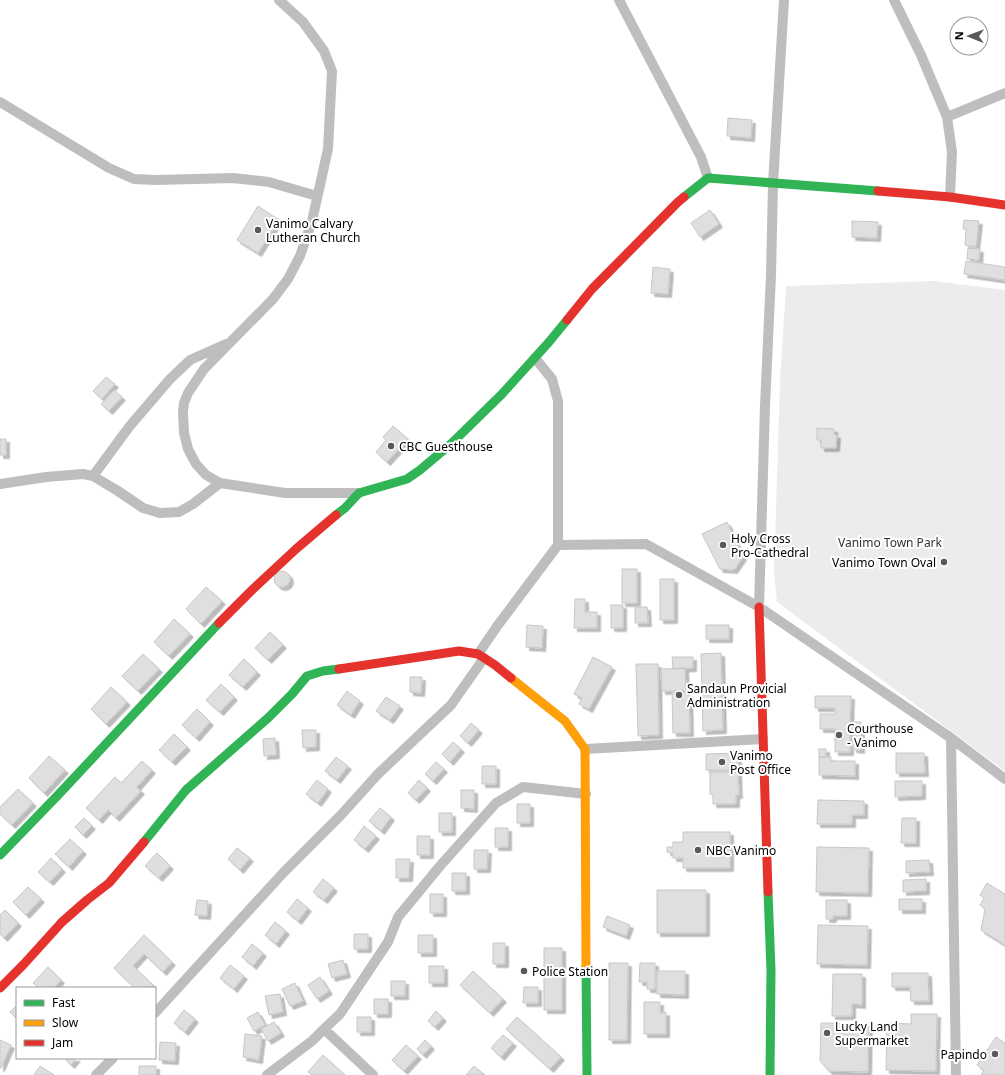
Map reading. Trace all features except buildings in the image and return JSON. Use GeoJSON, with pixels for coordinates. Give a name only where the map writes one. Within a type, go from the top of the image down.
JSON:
{"type":"FeatureCollection","features":[{"type":"Feature","properties":{"kind":"street"},"geometry":{"type":"LineString","coordinates":[[279,0],[303,22],[324,51],[332,71],[328,149],[310,228],[300,256],[288,279],[273,299],[204,369],[188,393],[184,402],[184,433],[188,449],[196,464],[206,475],[220,483],[285,493],[358,493],[408,479],[452,443],[502,394],[549,342],[592,289],[678,202],[708,178],[950,197],[1005,205]]}},
{"type":"Feature","properties":{"kind":"street"},"geometry":{"type":"LineString","coordinates":[[619,0],[701,157],[708,178]]}},
{"type":"Feature","properties":{"kind":"street"},"geometry":{"type":"LineString","coordinates":[[770,1075],[771,970],[759,607],[773,184],[784,0]]}},
{"type":"Feature","properties":{"kind":"street"},"geometry":{"type":"LineString","coordinates":[[894,0],[921,55],[947,117],[952,152],[950,197]]}},
{"type":"Feature","properties":{"kind":"street"},"geometry":{"type":"LineString","coordinates":[[947,117],[1005,93]]}},
{"type":"Feature","properties":{"kind":"street"},"geometry":{"type":"LineString","coordinates":[[0,102],[108,168],[134,179],[156,180],[233,178],[268,182],[317,196]]}},
{"type":"Feature","properties":{"kind":"street"},"geometry":{"type":"LineString","coordinates":[[93,476],[129,427],[170,379],[190,360],[231,341]]}},
{"type":"Feature","properties":{"kind":"street"},"geometry":{"type":"LineString","coordinates":[[156,1012],[283,873],[341,815],[378,774],[452,705],[502,620],[558,545],[558,402],[552,379],[535,358]]}},
{"type":"Feature","properties":{"kind":"street"},"geometry":{"type":"LineString","coordinates":[[0,484],[83,474],[93,476],[143,508],[160,513],[179,512],[194,504],[220,483]]}},
{"type":"Feature","properties":{"kind":"street"},"geometry":{"type":"LineString","coordinates":[[0,855],[252,590],[296,549],[345,508],[358,493]]}},
{"type":"Feature","properties":{"kind":"street"},"geometry":{"type":"LineString","coordinates":[[558,545],[646,544],[759,607],[951,738],[1005,780]]}},
{"type":"Feature","properties":{"kind":"street"},"geometry":{"type":"LineString","coordinates":[[0,988],[62,922],[109,883],[186,790],[268,718],[292,694],[307,676],[323,671],[458,651],[481,656],[495,665],[565,721],[585,748],[587,1075]]}},
{"type":"Feature","properties":{"kind":"street"},"geometry":{"type":"LineString","coordinates":[[951,738],[956,1075]]}},
{"type":"Feature","properties":{"kind":"street"},"geometry":{"type":"LineString","coordinates":[[585,748],[763,739]]}},
{"type":"Feature","properties":{"kind":"street"},"geometry":{"type":"LineString","coordinates":[[267,1075],[312,1041],[340,1014],[388,942],[398,917],[440,866],[496,803],[524,787],[586,794]]}},
{"type":"Feature","properties":{"kind":"street"},"geometry":{"type":"LineString","coordinates":[[324,1029],[373,1075]]}},
{"type":"Feature","properties":{"kind":"street"},"geometry":{"type":"LineString","coordinates":[[96,1075],[112,1059]]}},
{"type":"Feature","properties":{"kind":"green space","name":"Vanimo Town Park"},"geometry":{"type":"Polygon","coordinates":[[[934,281],[1005,290],[1005,771],[777,602],[774,573],[780,381],[786,286],[934,281]]]}},
{"type":"Feature","properties":{"kind":"traffic: fast"},"geometry":{"type":"LineString","coordinates":[[684,197],[708,178],[878,191]]}},
{"type":"Feature","properties":{"kind":"traffic: fast"},"geometry":{"type":"LineString","coordinates":[[336,515],[359,493],[407,479],[452,443],[502,394],[567,320]]}},
{"type":"Feature","properties":{"kind":"traffic: fast"},"geometry":{"type":"LineString","coordinates":[[0,855],[219,623]]}},
{"type":"Feature","properties":{"kind":"traffic: fast"},"geometry":{"type":"LineString","coordinates":[[144,842],[186,790],[268,718],[292,694],[307,676],[323,671],[339,669]]}},
{"type":"Feature","properties":{"kind":"traffic: fast"},"geometry":{"type":"LineString","coordinates":[[768,892],[771,970],[770,1075]]}},
{"type":"Feature","properties":{"kind":"traffic: fast"},"geometry":{"type":"LineString","coordinates":[[586,966],[587,1075]]}},
{"type":"Feature","properties":{"kind":"traffic: slow"},"geometry":{"type":"LineString","coordinates":[[511,678],[565,721],[585,749],[586,966]]}},
{"type":"Feature","properties":{"kind":"traffic: jam"},"geometry":{"type":"LineString","coordinates":[[878,191],[950,197],[1005,205]]}},
{"type":"Feature","properties":{"kind":"traffic: jam"},"geometry":{"type":"LineString","coordinates":[[567,320],[592,289],[684,197]]}},
{"type":"Feature","properties":{"kind":"traffic: jam"},"geometry":{"type":"LineString","coordinates":[[219,623],[296,549],[336,515]]}},
{"type":"Feature","properties":{"kind":"traffic: jam"},"geometry":{"type":"LineString","coordinates":[[759,607],[768,892]]}},
{"type":"Feature","properties":{"kind":"traffic: jam"},"geometry":{"type":"LineString","coordinates":[[339,669],[459,651],[478,654],[511,678]]}},
{"type":"Feature","properties":{"kind":"traffic: jam"},"geometry":{"type":"LineString","coordinates":[[0,988],[62,922],[109,883],[144,842]]}},
{"type":"Feature","properties":{"kind":"place","name":"Vanimo Calvary Lutheran Church"},"geometry":{"type":"Point","coordinates":[258,230]}},
{"type":"Feature","properties":{"kind":"place","name":"CBC Guesthouse"},"geometry":{"type":"Point","coordinates":[391,446]}},
{"type":"Feature","properties":{"kind":"place","name":"Holy Cross Pro-Cathedral"},"geometry":{"type":"Point","coordinates":[723,545]}},
{"type":"Feature","properties":{"kind":"place","name":"Vanimo Town Oval"},"geometry":{"type":"Point","coordinates":[944,562]}},
{"type":"Feature","properties":{"kind":"place","name":"Sandaun Provicial Administration"},"geometry":{"type":"Point","coordinates":[679,695]}},
{"type":"Feature","properties":{"kind":"place","name":"Courthouse - Vanimo"},"geometry":{"type":"Point","coordinates":[839,735]}},
{"type":"Feature","properties":{"kind":"place","name":"Vanimo Post Office"},"geometry":{"type":"Point","coordinates":[722,762]}},
{"type":"Feature","properties":{"kind":"place","name":"NBC Vanimo"},"geometry":{"type":"Point","coordinates":[698,850]}},
{"type":"Feature","properties":{"kind":"place","name":"Police Station"},"geometry":{"type":"Point","coordinates":[524,971]}},
{"type":"Feature","properties":{"kind":"place","name":"Lucky Land Supermarket"},"geometry":{"type":"Point","coordinates":[827,1033]}},
{"type":"Feature","properties":{"kind":"place","name":"Papindo"},"geometry":{"type":"Point","coordinates":[995,1054]}}]}
